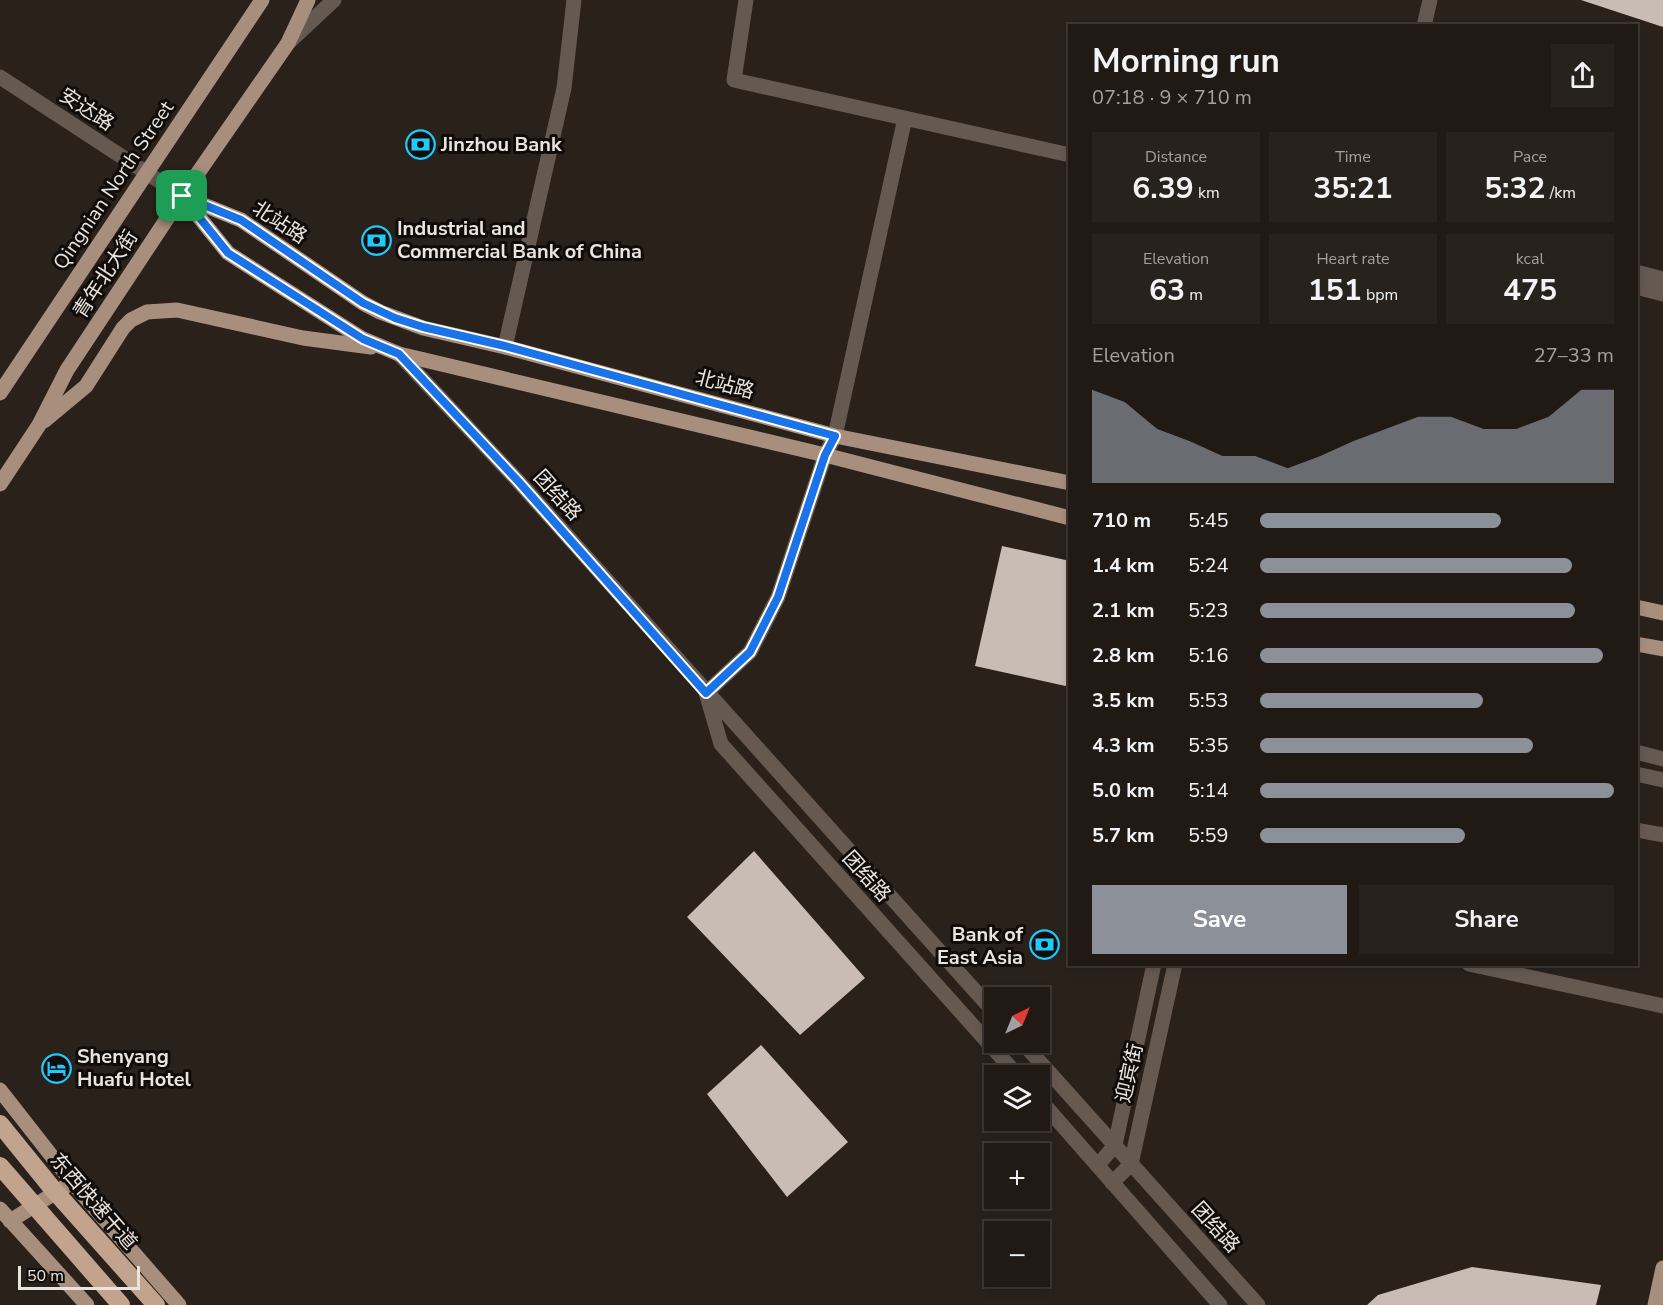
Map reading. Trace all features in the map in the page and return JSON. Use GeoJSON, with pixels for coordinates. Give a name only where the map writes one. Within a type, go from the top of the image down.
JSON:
{"type":"FeatureCollection","features":[{"type":"Feature","properties":{"kind":"highway","name":"东西快速干道"},"geometry":{"type":"LineString","coordinates":[[0,1124],[52,1188],[156,1305]]}},
{"type":"Feature","properties":{"kind":"highway"},"geometry":{"type":"LineString","coordinates":[[0,1166],[33,1207],[121,1305]]}},
{"type":"Feature","properties":{"kind":"main road","name":"Qingnian North Street"},"geometry":{"type":"LineString","coordinates":[[0,393],[262,0]]}},
{"type":"Feature","properties":{"kind":"main road","name":"青年北大街"},"geometry":{"type":"LineString","coordinates":[[0,484],[39,425],[67,370],[182,196],[288,43],[308,0]]}},
{"type":"Feature","properties":{"kind":"main road","name":"北站路"},"geometry":{"type":"LineString","coordinates":[[182,196],[241,220],[380,312],[423,327],[505,346],[835,436],[1068,483]]}},
{"type":"Feature","properties":{"kind":"main road"},"geometry":{"type":"LineString","coordinates":[[182,196],[228,253],[330,319],[382,348],[399,354],[825,455],[1068,517]]}},
{"type":"Feature","properties":{"kind":"main road"},"geometry":{"type":"LineString","coordinates":[[39,425],[86,386],[123,328],[131,320],[147,312],[177,309],[303,338],[382,348]]}},
{"type":"Feature","properties":{"kind":"main road"},"geometry":{"type":"LineString","coordinates":[[1638,607],[1663,613]]}},
{"type":"Feature","properties":{"kind":"main road"},"geometry":{"type":"LineString","coordinates":[[1638,644],[1663,649]]}},
{"type":"Feature","properties":{"kind":"main road"},"geometry":{"type":"LineString","coordinates":[[0,1090],[72,1182],[179,1305]]}},
{"type":"Feature","properties":{"kind":"main road"},"geometry":{"type":"LineString","coordinates":[[10,1221],[72,1182]]}},
{"type":"Feature","properties":{"kind":"main road"},"geometry":{"type":"LineString","coordinates":[[0,1209],[87,1305]]}},
{"type":"Feature","properties":{"kind":"main road"},"geometry":{"type":"LineString","coordinates":[[1655,1305],[1663,1268]]}},
{"type":"Feature","properties":{"kind":"street"},"geometry":{"type":"LineString","coordinates":[[288,43],[334,0]]}},
{"type":"Feature","properties":{"kind":"street"},"geometry":{"type":"LineString","coordinates":[[505,346],[564,88],[574,0]]}},
{"type":"Feature","properties":{"kind":"street"},"geometry":{"type":"LineString","coordinates":[[746,0],[734,80],[1068,155]]}},
{"type":"Feature","properties":{"kind":"street"},"geometry":{"type":"LineString","coordinates":[[1424,24],[1430,0]]}},
{"type":"Feature","properties":{"kind":"street","name":"安达路"},"geometry":{"type":"LineString","coordinates":[[0,76],[182,196]]}},
{"type":"Feature","properties":{"kind":"street"},"geometry":{"type":"LineString","coordinates":[[706,693],[750,652],[755,643],[778,597],[825,455],[835,436],[905,118]]}},
{"type":"Feature","properties":{"kind":"street"},"geometry":{"type":"LineString","coordinates":[[1638,273],[1663,279]]}},
{"type":"Feature","properties":{"kind":"street"},"geometry":{"type":"LineString","coordinates":[[1638,288],[1663,294]]}},
{"type":"Feature","properties":{"kind":"street","name":"团结路"},"geometry":{"type":"LineString","coordinates":[[399,354],[518,481],[984,1001]]}},
{"type":"Feature","properties":{"kind":"street","name":"团结路"},"geometry":{"type":"LineString","coordinates":[[706,693],[721,744],[1008,1065]]}},
{"type":"Feature","properties":{"kind":"street"},"geometry":{"type":"LineString","coordinates":[[1638,753],[1663,759]]}},
{"type":"Feature","properties":{"kind":"street"},"geometry":{"type":"LineString","coordinates":[[1638,774],[1663,780]]}},
{"type":"Feature","properties":{"kind":"street"},"geometry":{"type":"LineString","coordinates":[[1638,830],[1663,836]]}},
{"type":"Feature","properties":{"kind":"street","name":"迎宾街"},"geometry":{"type":"LineString","coordinates":[[1098,1165],[1115,1145],[1154,966]]}},
{"type":"Feature","properties":{"kind":"street","name":"迎宾街"},"geometry":{"type":"LineString","coordinates":[[1131,1164],[1175,966]]}},
{"type":"Feature","properties":{"kind":"street"},"geometry":{"type":"LineString","coordinates":[[1478,966],[1663,1006]]}},
{"type":"Feature","properties":{"kind":"street","name":"团结路"},"geometry":{"type":"LineString","coordinates":[[1032,1053],[1258,1305]]}},
{"type":"Feature","properties":{"kind":"street"},"geometry":{"type":"LineString","coordinates":[[1050,1111],[1220,1305]]}},
{"type":"Feature","properties":{"kind":"street"},"geometry":{"type":"LineString","coordinates":[[1112,1183],[1131,1164]]}},
{"type":"Feature","properties":{"kind":"building"},"geometry":{"type":"Polygon","coordinates":[[[1581,0],[1663,0],[1663,27],[1581,0]]]}},
{"type":"Feature","properties":{"kind":"building"},"geometry":{"type":"Polygon","coordinates":[[[1002,546],[1068,561],[1068,687],[975,666],[1002,546]]]}},
{"type":"Feature","properties":{"kind":"building"},"geometry":{"type":"Polygon","coordinates":[[[754,851],[865,978],[800,1035],[687,917],[754,851]]]}},
{"type":"Feature","properties":{"kind":"building"},"geometry":{"type":"Polygon","coordinates":[[[761,1045],[848,1142],[787,1197],[707,1094],[761,1045]]]}},
{"type":"Feature","properties":{"kind":"building"},"geometry":{"type":"Polygon","coordinates":[[[1472,1267],[1601,1285],[1596,1305],[1367,1305],[1378,1295],[1472,1267]]]}},
{"type":"Feature","properties":{"kind":"place","name":"Jinzhou Bank"},"geometry":{"type":"Point","coordinates":[420,144]}},
{"type":"Feature","properties":{"kind":"place","name":"Industrial and Commercial Bank of China"},"geometry":{"type":"Point","coordinates":[376,240]}},
{"type":"Feature","properties":{"kind":"place","name":"Bank of East Asia"},"geometry":{"type":"Point","coordinates":[1044,945]}},
{"type":"Feature","properties":{"kind":"place","name":"Shenyang Huafu Hotel"},"geometry":{"type":"Point","coordinates":[56,1068]}},
{"type":"Feature","properties":{"kind":"route"},"geometry":{"type":"LineString","coordinates":[[182,196],[241,220],[363,303],[395,318],[835,436],[825,455],[778,597],[750,652],[706,693],[518,481],[399,354],[363,339],[228,253],[182,196]]}}]}
